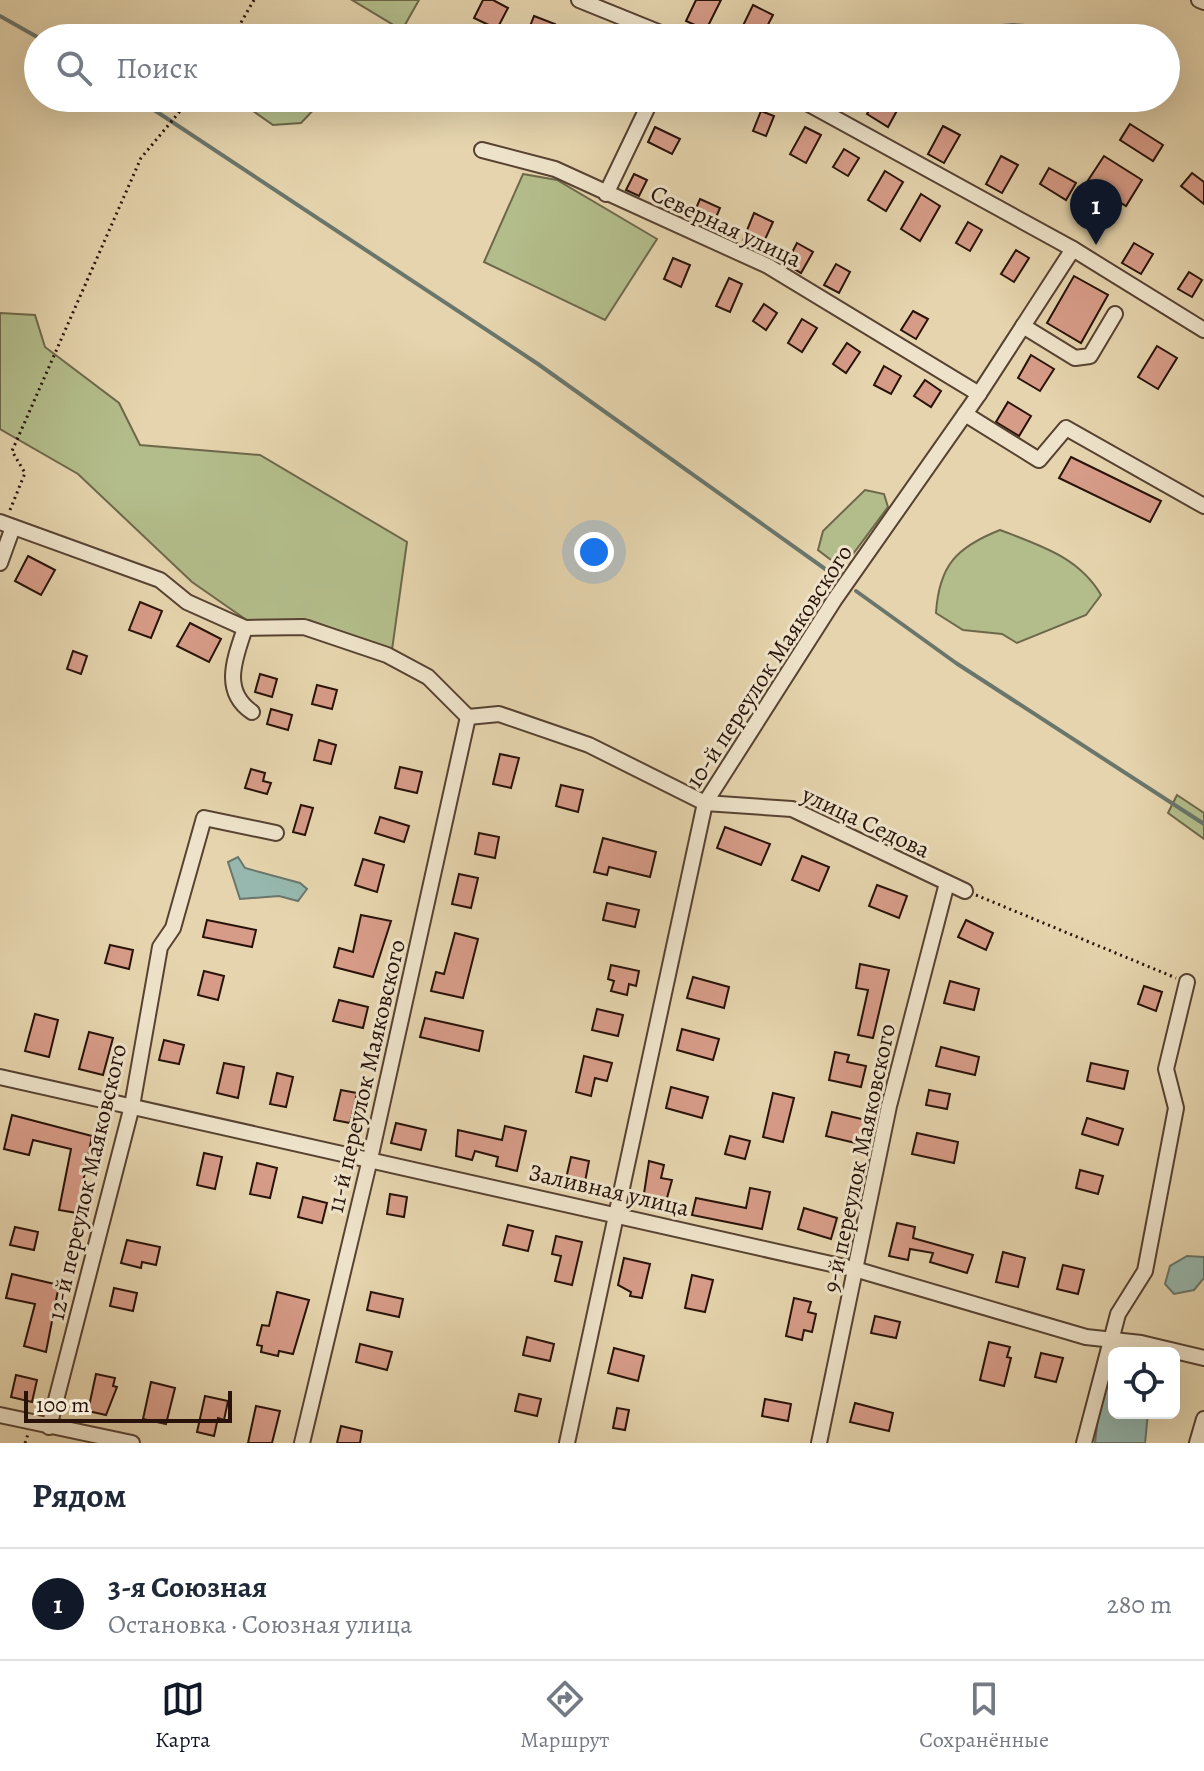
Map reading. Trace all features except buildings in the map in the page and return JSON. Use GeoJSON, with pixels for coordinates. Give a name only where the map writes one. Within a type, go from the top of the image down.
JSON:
{"type":"FeatureCollection","features":[{"type":"Feature","properties":{"kind":"street"},"geometry":{"type":"LineString","coordinates":[[579,0],[638,24]]}},
{"type":"Feature","properties":{"kind":"street"},"geometry":{"type":"LineString","coordinates":[[606,194],[645,112]]}},
{"type":"Feature","properties":{"kind":"street"},"geometry":{"type":"LineString","coordinates":[[823,112],[1073,249],[1204,330]]}},
{"type":"Feature","properties":{"kind":"street","name":"Северная улица"},"geometry":{"type":"LineString","coordinates":[[482,150],[555,169],[768,266],[979,394]]}},
{"type":"Feature","properties":{"kind":"street","name":"10-й переулок Маяковского"},"geometry":{"type":"LineString","coordinates":[[567,1443],[614,1213],[705,803],[835,599],[979,394],[1073,249]]}},
{"type":"Feature","properties":{"kind":"street"},"geometry":{"type":"LineString","coordinates":[[1023,326],[1075,358],[1083,359],[1090,356],[1115,314]]}},
{"type":"Feature","properties":{"kind":"street"},"geometry":{"type":"LineString","coordinates":[[965,414],[1039,460],[1066,428],[1204,506]]}},
{"type":"Feature","properties":{"kind":"street"},"geometry":{"type":"LineString","coordinates":[[0,563],[6,524],[160,580],[187,602],[245,628],[304,627],[387,655],[428,677],[468,717]]}},
{"type":"Feature","properties":{"kind":"street"},"geometry":{"type":"LineString","coordinates":[[245,628],[232,667],[234,689],[242,705],[252,712]]}},
{"type":"Feature","properties":{"kind":"street","name":"улица Седова"},"geometry":{"type":"LineString","coordinates":[[468,717],[499,714],[589,745],[705,803],[792,809],[965,891]]}},
{"type":"Feature","properties":{"kind":"street","name":"11-й переулок Маяковского"},"geometry":{"type":"LineString","coordinates":[[302,1443],[370,1159],[468,717]]}},
{"type":"Feature","properties":{"kind":"street","name":"12-й переулок Маяковского"},"geometry":{"type":"LineString","coordinates":[[49,1427],[132,1106],[160,947],[173,928],[204,818],[276,833]]}},
{"type":"Feature","properties":{"kind":"street","name":"9-й переулок Маяковского"},"geometry":{"type":"LineString","coordinates":[[819,1443],[858,1270],[889,1106],[947,883]]}},
{"type":"Feature","properties":{"kind":"street"},"geometry":{"type":"LineString","coordinates":[[1084,1443],[1118,1314],[1145,1271],[1176,1108],[1166,1069],[1187,982]]}},
{"type":"Feature","properties":{"kind":"street","name":"Заливная улица"},"geometry":{"type":"LineString","coordinates":[[0,1077],[614,1213],[858,1270],[1086,1337],[1141,1343],[1204,1358]]}},
{"type":"Feature","properties":{"kind":"street"},"geometry":{"type":"LineString","coordinates":[[0,1415],[132,1443]]}},
{"type":"Feature","properties":{"kind":"street"},"geometry":{"type":"LineString","coordinates":[[1197,1443],[1204,1419]]}},
{"type":"Feature","properties":{"kind":"path"},"geometry":{"type":"LineString","coordinates":[[240,24],[254,0]]}},
{"type":"Feature","properties":{"kind":"path"},"geometry":{"type":"LineString","coordinates":[[6,524],[25,473],[12,451],[141,158],[178,112]]}},
{"type":"Feature","properties":{"kind":"path"},"geometry":{"type":"LineString","coordinates":[[965,891],[1187,982]]}},
{"type":"Feature","properties":{"kind":"green space"},"geometry":{"type":"Polygon","coordinates":[[[352,0],[419,0],[405,24],[392,24],[352,0]]]}},
{"type":"Feature","properties":{"kind":"green space"},"geometry":{"type":"Polygon","coordinates":[[[254,112],[311,112],[301,123],[273,125],[254,112]]]}},
{"type":"Feature","properties":{"kind":"green space"},"geometry":{"type":"Polygon","coordinates":[[[523,174],[557,180],[657,239],[605,320],[484,262],[523,174]]]}},
{"type":"Feature","properties":{"kind":"green space"},"geometry":{"type":"Polygon","coordinates":[[[0,313],[35,315],[45,347],[119,403],[140,445],[260,455],[407,542],[392,650],[309,620],[248,621],[192,582],[78,474],[0,429],[0,313]]]}},
{"type":"Feature","properties":{"kind":"green space"},"geometry":{"type":"Polygon","coordinates":[[[865,490],[884,494],[888,507],[853,554],[839,566],[818,550],[823,531],[865,490]]]}},
{"type":"Feature","properties":{"kind":"green space"},"geometry":{"type":"Polygon","coordinates":[[[1000,530],[1057,554],[1081,571],[1101,595],[1086,615],[1017,643],[1002,634],[963,630],[936,613],[941,582],[953,560],[972,543],[1000,530]]]}},
{"type":"Feature","properties":{"kind":"green space"},"geometry":{"type":"Polygon","coordinates":[[[1177,795],[1204,813],[1204,839],[1168,813],[1177,795]]]}},
{"type":"Feature","properties":{"kind":"water"},"geometry":{"type":"Polygon","coordinates":[[[238,857],[245,868],[300,883],[307,889],[298,901],[279,896],[240,899],[228,862],[238,857]]]}},
{"type":"Feature","properties":{"kind":"water"},"geometry":{"type":"Polygon","coordinates":[[[1187,1256],[1204,1257],[1204,1278],[1194,1290],[1174,1294],[1165,1284],[1170,1266],[1187,1256]]]}},
{"type":"Feature","properties":{"kind":"water"},"geometry":{"type":"Polygon","coordinates":[[[1108,1387],[1108,1419],[1147,1419],[1145,1443],[1095,1443],[1100,1400],[1108,1387]]]}},
{"type":"Feature","properties":{"kind":"waterway"},"geometry":{"type":"LineString","coordinates":[[0,16],[24,30]]}},
{"type":"Feature","properties":{"kind":"waterway"},"geometry":{"type":"LineString","coordinates":[[157,112],[538,364],[835,576]]}},
{"type":"Feature","properties":{"kind":"waterway"},"geometry":{"type":"LineString","coordinates":[[856,591],[956,663],[1204,824]]}},
{"type":"Feature","properties":{"kind":"place","name":"3-я Союзная"},"geometry":{"type":"Point","coordinates":[1096,245]}}]}
